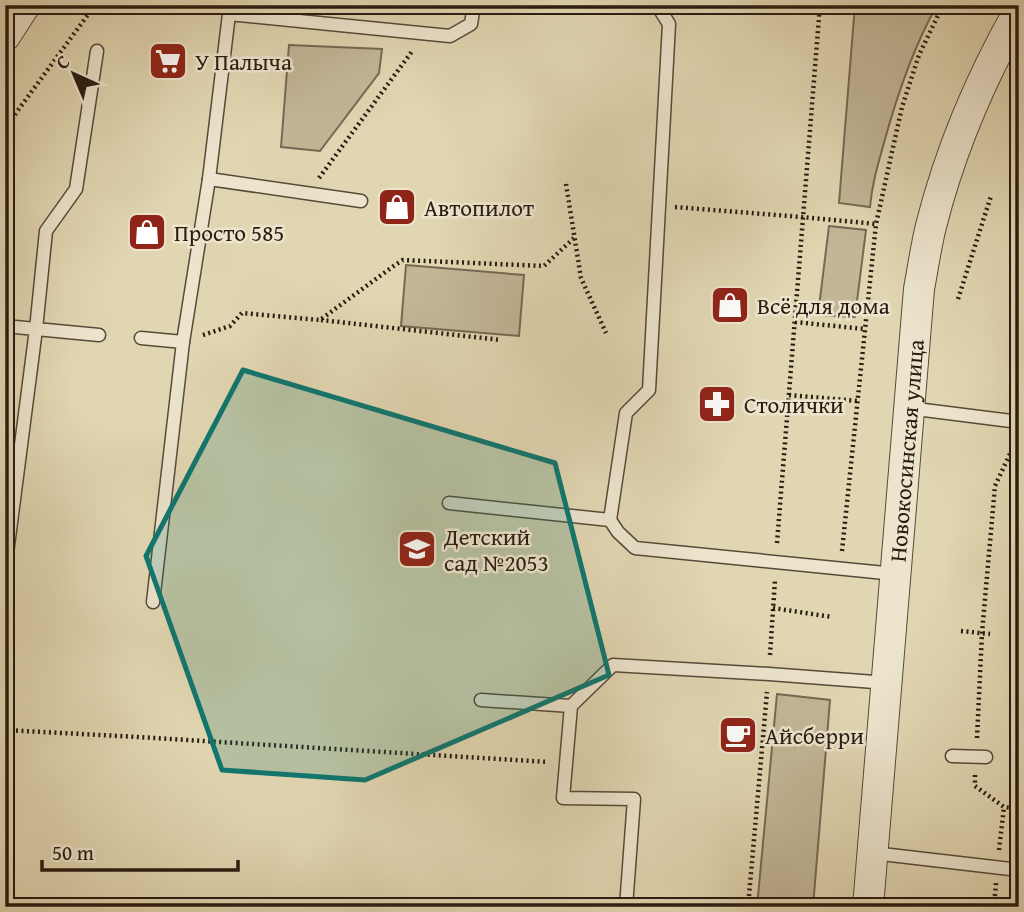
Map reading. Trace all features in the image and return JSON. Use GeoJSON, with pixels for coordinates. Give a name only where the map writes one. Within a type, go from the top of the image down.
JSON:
{"type":"FeatureCollection","features":[{"type":"Feature","properties":{"kind":"street"},"geometry":{"type":"LineString","coordinates":[[5,36],[25,5]]}},
{"type":"Feature","properties":{"kind":"street","name":"Новокосинская улица"},"geometry":{"type":"LineString","coordinates":[[868,907],[919,289],[931,226],[964,127],[1003,38],[1019,11]]}},
{"type":"Feature","properties":{"kind":"lane"},"geometry":{"type":"LineString","coordinates":[[153,602],[183,342],[209,179],[229,14],[450,36],[471,24],[474,5]]}},
{"type":"Feature","properties":{"kind":"lane"},"geometry":{"type":"LineString","coordinates":[[657,5],[669,24],[649,390],[626,413],[610,520],[635,548],[895,574]]}},
{"type":"Feature","properties":{"kind":"lane"},"geometry":{"type":"LineString","coordinates":[[5,569],[46,231],[76,189],[97,51]]}},
{"type":"Feature","properties":{"kind":"lane"},"geometry":{"type":"LineString","coordinates":[[209,179],[361,201]]}},
{"type":"Feature","properties":{"kind":"lane"},"geometry":{"type":"LineString","coordinates":[[5,326],[99,335]]}},
{"type":"Feature","properties":{"kind":"lane"},"geometry":{"type":"LineString","coordinates":[[141,338],[183,342]]}},
{"type":"Feature","properties":{"kind":"lane"},"geometry":{"type":"LineString","coordinates":[[908,408],[1019,422]]}},
{"type":"Feature","properties":{"kind":"lane"},"geometry":{"type":"LineString","coordinates":[[449,503],[610,520]]}},
{"type":"Feature","properties":{"kind":"lane"},"geometry":{"type":"LineString","coordinates":[[626,907],[634,799],[564,798],[570,706],[613,665],[888,683]]}},
{"type":"Feature","properties":{"kind":"lane"},"geometry":{"type":"LineString","coordinates":[[481,700],[570,706]]}},
{"type":"Feature","properties":{"kind":"lane"},"geometry":{"type":"LineString","coordinates":[[952,756],[981,757]]}},
{"type":"Feature","properties":{"kind":"lane"},"geometry":{"type":"LineString","coordinates":[[873,853],[1019,870]]}},
{"type":"Feature","properties":{"kind":"path"},"geometry":{"type":"LineString","coordinates":[[5,128],[95,5]]}},
{"type":"Feature","properties":{"kind":"path"},"geometry":{"type":"LineString","coordinates":[[748,907],[769,674],[820,5]]}},
{"type":"Feature","properties":{"kind":"path"},"geometry":{"type":"LineString","coordinates":[[840,569],[876,224],[902,107],[919,55],[943,5]]}},
{"type":"Feature","properties":{"kind":"path"},"geometry":{"type":"LineString","coordinates":[[308,193],[425,33]]}},
{"type":"Feature","properties":{"kind":"path"},"geometry":{"type":"LineString","coordinates":[[566,184],[581,278],[606,333]]}},
{"type":"Feature","properties":{"kind":"path"},"geometry":{"type":"LineString","coordinates":[[958,299],[991,196]]}},
{"type":"Feature","properties":{"kind":"path"},"geometry":{"type":"LineString","coordinates":[[659,206],[876,224]]}},
{"type":"Feature","properties":{"kind":"path"},"geometry":{"type":"LineString","coordinates":[[320,320],[403,260],[544,266],[574,238]]}},
{"type":"Feature","properties":{"kind":"path"},"geometry":{"type":"LineString","coordinates":[[230,326],[242,313],[501,340]]}},
{"type":"Feature","properties":{"kind":"path"},"geometry":{"type":"LineString","coordinates":[[795,322],[864,329]]}},
{"type":"Feature","properties":{"kind":"path"},"geometry":{"type":"LineString","coordinates":[[789,395],[857,401]]}},
{"type":"Feature","properties":{"kind":"path"},"geometry":{"type":"LineString","coordinates":[[1019,434],[995,486],[982,633],[981,757],[975,786],[1003,807],[1019,809]]}},
{"type":"Feature","properties":{"kind":"path"},"geometry":{"type":"LineString","coordinates":[[773,608],[832,617]]}},
{"type":"Feature","properties":{"kind":"path"},"geometry":{"type":"LineString","coordinates":[[961,631],[990,634]]}},
{"type":"Feature","properties":{"kind":"path"},"geometry":{"type":"LineString","coordinates":[[5,730],[566,763]]}},
{"type":"Feature","properties":{"kind":"path"},"geometry":{"type":"LineString","coordinates":[[997,868],[1003,807]]}},
{"type":"Feature","properties":{"kind":"highlighted area"},"geometry":{"type":"Polygon","coordinates":[[[243,370],[555,463],[609,675],[365,780],[222,770],[146,556],[243,370]]]}},
{"type":"Feature","properties":{"kind":"shaded area"},"geometry":{"type":"Polygon","coordinates":[[[855,5],[937,5],[920,38],[900,90],[877,166],[870,207],[839,203],[855,5]]]}},
{"type":"Feature","properties":{"kind":"shaded area"},"geometry":{"type":"Polygon","coordinates":[[[289,45],[382,49],[379,73],[320,151],[281,147],[289,45]]]}},
{"type":"Feature","properties":{"kind":"shaded area"},"geometry":{"type":"Polygon","coordinates":[[[829,226],[866,230],[855,317],[818,315],[829,226]]]}},
{"type":"Feature","properties":{"kind":"shaded area"},"geometry":{"type":"Polygon","coordinates":[[[406,265],[524,275],[519,336],[401,326],[406,265]]]}},
{"type":"Feature","properties":{"kind":"shaded area"},"geometry":{"type":"Polygon","coordinates":[[[777,694],[830,700],[813,907],[757,907],[777,694]]]}},
{"type":"Feature","properties":{"kind":"place","name":"У Палыча"},"geometry":{"type":"Point","coordinates":[168,61]}},
{"type":"Feature","properties":{"kind":"place","name":"Автопилот"},"geometry":{"type":"Point","coordinates":[397,207]}},
{"type":"Feature","properties":{"kind":"place","name":"Просто 585"},"geometry":{"type":"Point","coordinates":[147,232]}},
{"type":"Feature","properties":{"kind":"place","name":"Всё для дома"},"geometry":{"type":"Point","coordinates":[730,305]}},
{"type":"Feature","properties":{"kind":"place","name":"Столички"},"geometry":{"type":"Point","coordinates":[717,404]}},
{"type":"Feature","properties":{"kind":"place","name":"Детский сад №2053"},"geometry":{"type":"Point","coordinates":[417,549]}},
{"type":"Feature","properties":{"kind":"place","name":"Айсберри"},"geometry":{"type":"Point","coordinates":[738,735]}}]}
